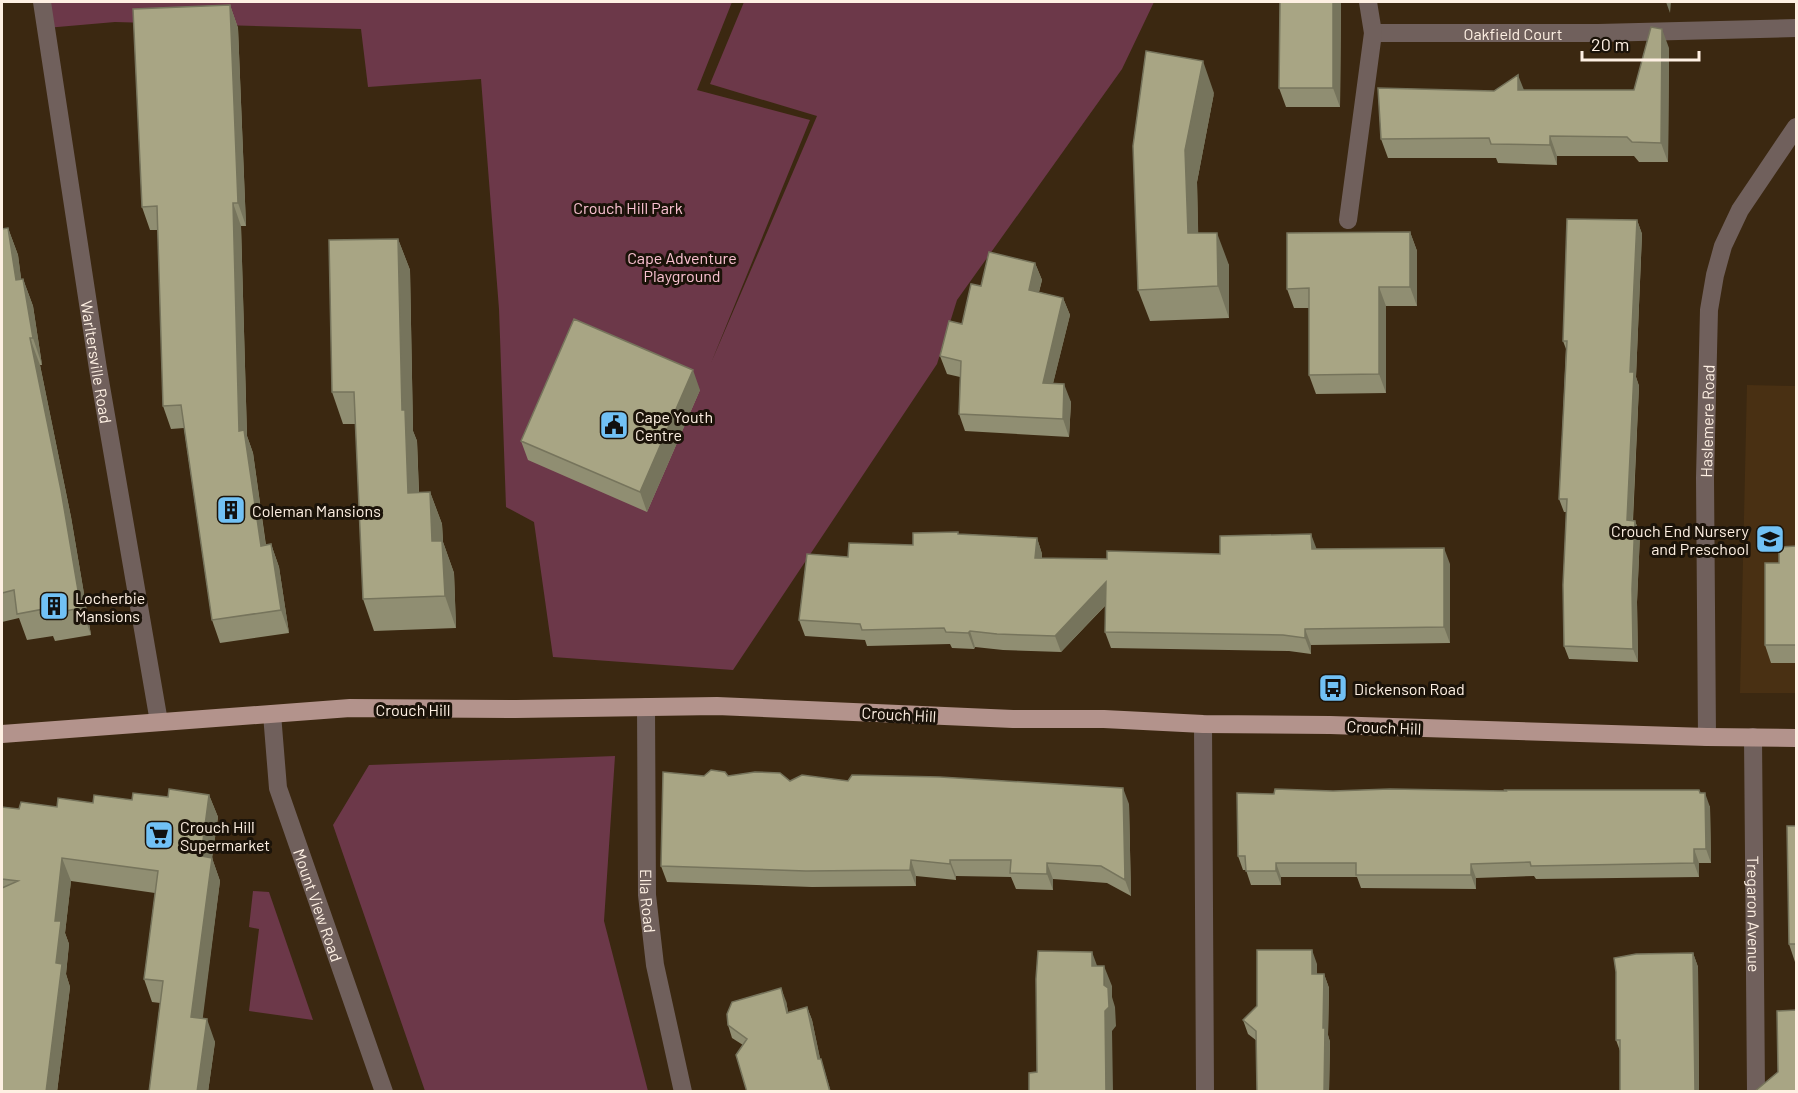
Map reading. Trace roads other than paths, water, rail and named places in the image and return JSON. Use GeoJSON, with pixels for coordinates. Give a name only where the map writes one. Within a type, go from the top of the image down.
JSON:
{"type":"FeatureCollection","features":[{"type":"Feature","properties":{"kind":"main road","name":"Crouch Hill"},"geometry":{"type":"LineString","coordinates":[[2,734],[350,708],[717,706],[1013,719],[1104,719],[1203,724],[1329,725],[1797,738]]}},
{"type":"Feature","properties":{"kind":"street","name":"Warltersville Road"},"geometry":{"type":"LineString","coordinates":[[42,2],[98,369],[159,722]]}},
{"type":"Feature","properties":{"kind":"street"},"geometry":{"type":"LineString","coordinates":[[1348,220],[1373,33],[1368,2]]}},
{"type":"Feature","properties":{"kind":"street","name":"Oakfield Court"},"geometry":{"type":"LineString","coordinates":[[1373,33],[1598,33],[1797,28]]}},
{"type":"Feature","properties":{"kind":"street","name":"Haslemere Road"},"geometry":{"type":"LineString","coordinates":[[1707,737],[1705,478],[1709,310],[1714,275],[1723,246],[1736,219],[1797,127]]}},
{"type":"Feature","properties":{"kind":"street","name":"Ella Road"},"geometry":{"type":"LineString","coordinates":[[639,707],[647,896],[655,965],[684,1092]]}},
{"type":"Feature","properties":{"kind":"street","name":"Mount View Road"},"geometry":{"type":"LineString","coordinates":[[272,714],[278,788],[384,1092]]}},
{"type":"Feature","properties":{"kind":"street"},"geometry":{"type":"LineString","coordinates":[[1203,724],[1205,1092]]}},
{"type":"Feature","properties":{"kind":"street","name":"Tregaron Avenue"},"geometry":{"type":"LineString","coordinates":[[1753,737],[1756,1092]]}},
{"type":"Feature","properties":{"kind":"place","name":"Cape Youth Centre"},"geometry":{"type":"Point","coordinates":[614,425]}},
{"type":"Feature","properties":{"kind":"place","name":"Coleman Mansions"},"geometry":{"type":"Point","coordinates":[231,510]}},
{"type":"Feature","properties":{"kind":"place","name":"Crouch End Nursery and Preschool"},"geometry":{"type":"Point","coordinates":[1770,539]}},
{"type":"Feature","properties":{"kind":"place","name":"Locherbie Mansions"},"geometry":{"type":"Point","coordinates":[54,606]}},
{"type":"Feature","properties":{"kind":"place","name":"Dickenson Road"},"geometry":{"type":"Point","coordinates":[1333,688]}},
{"type":"Feature","properties":{"kind":"place","name":"Crouch Hill Supermarket"},"geometry":{"type":"Point","coordinates":[159,835]}},
{"type":"Feature","properties":{"kind":"park label","name":"Crouch Hill Park"},"geometry":{"type":"Point","coordinates":[628,207]}},
{"type":"Feature","properties":{"kind":"park label","name":"Cape Adventure Playground"},"geometry":{"type":"Point","coordinates":[682,266]}}]}
